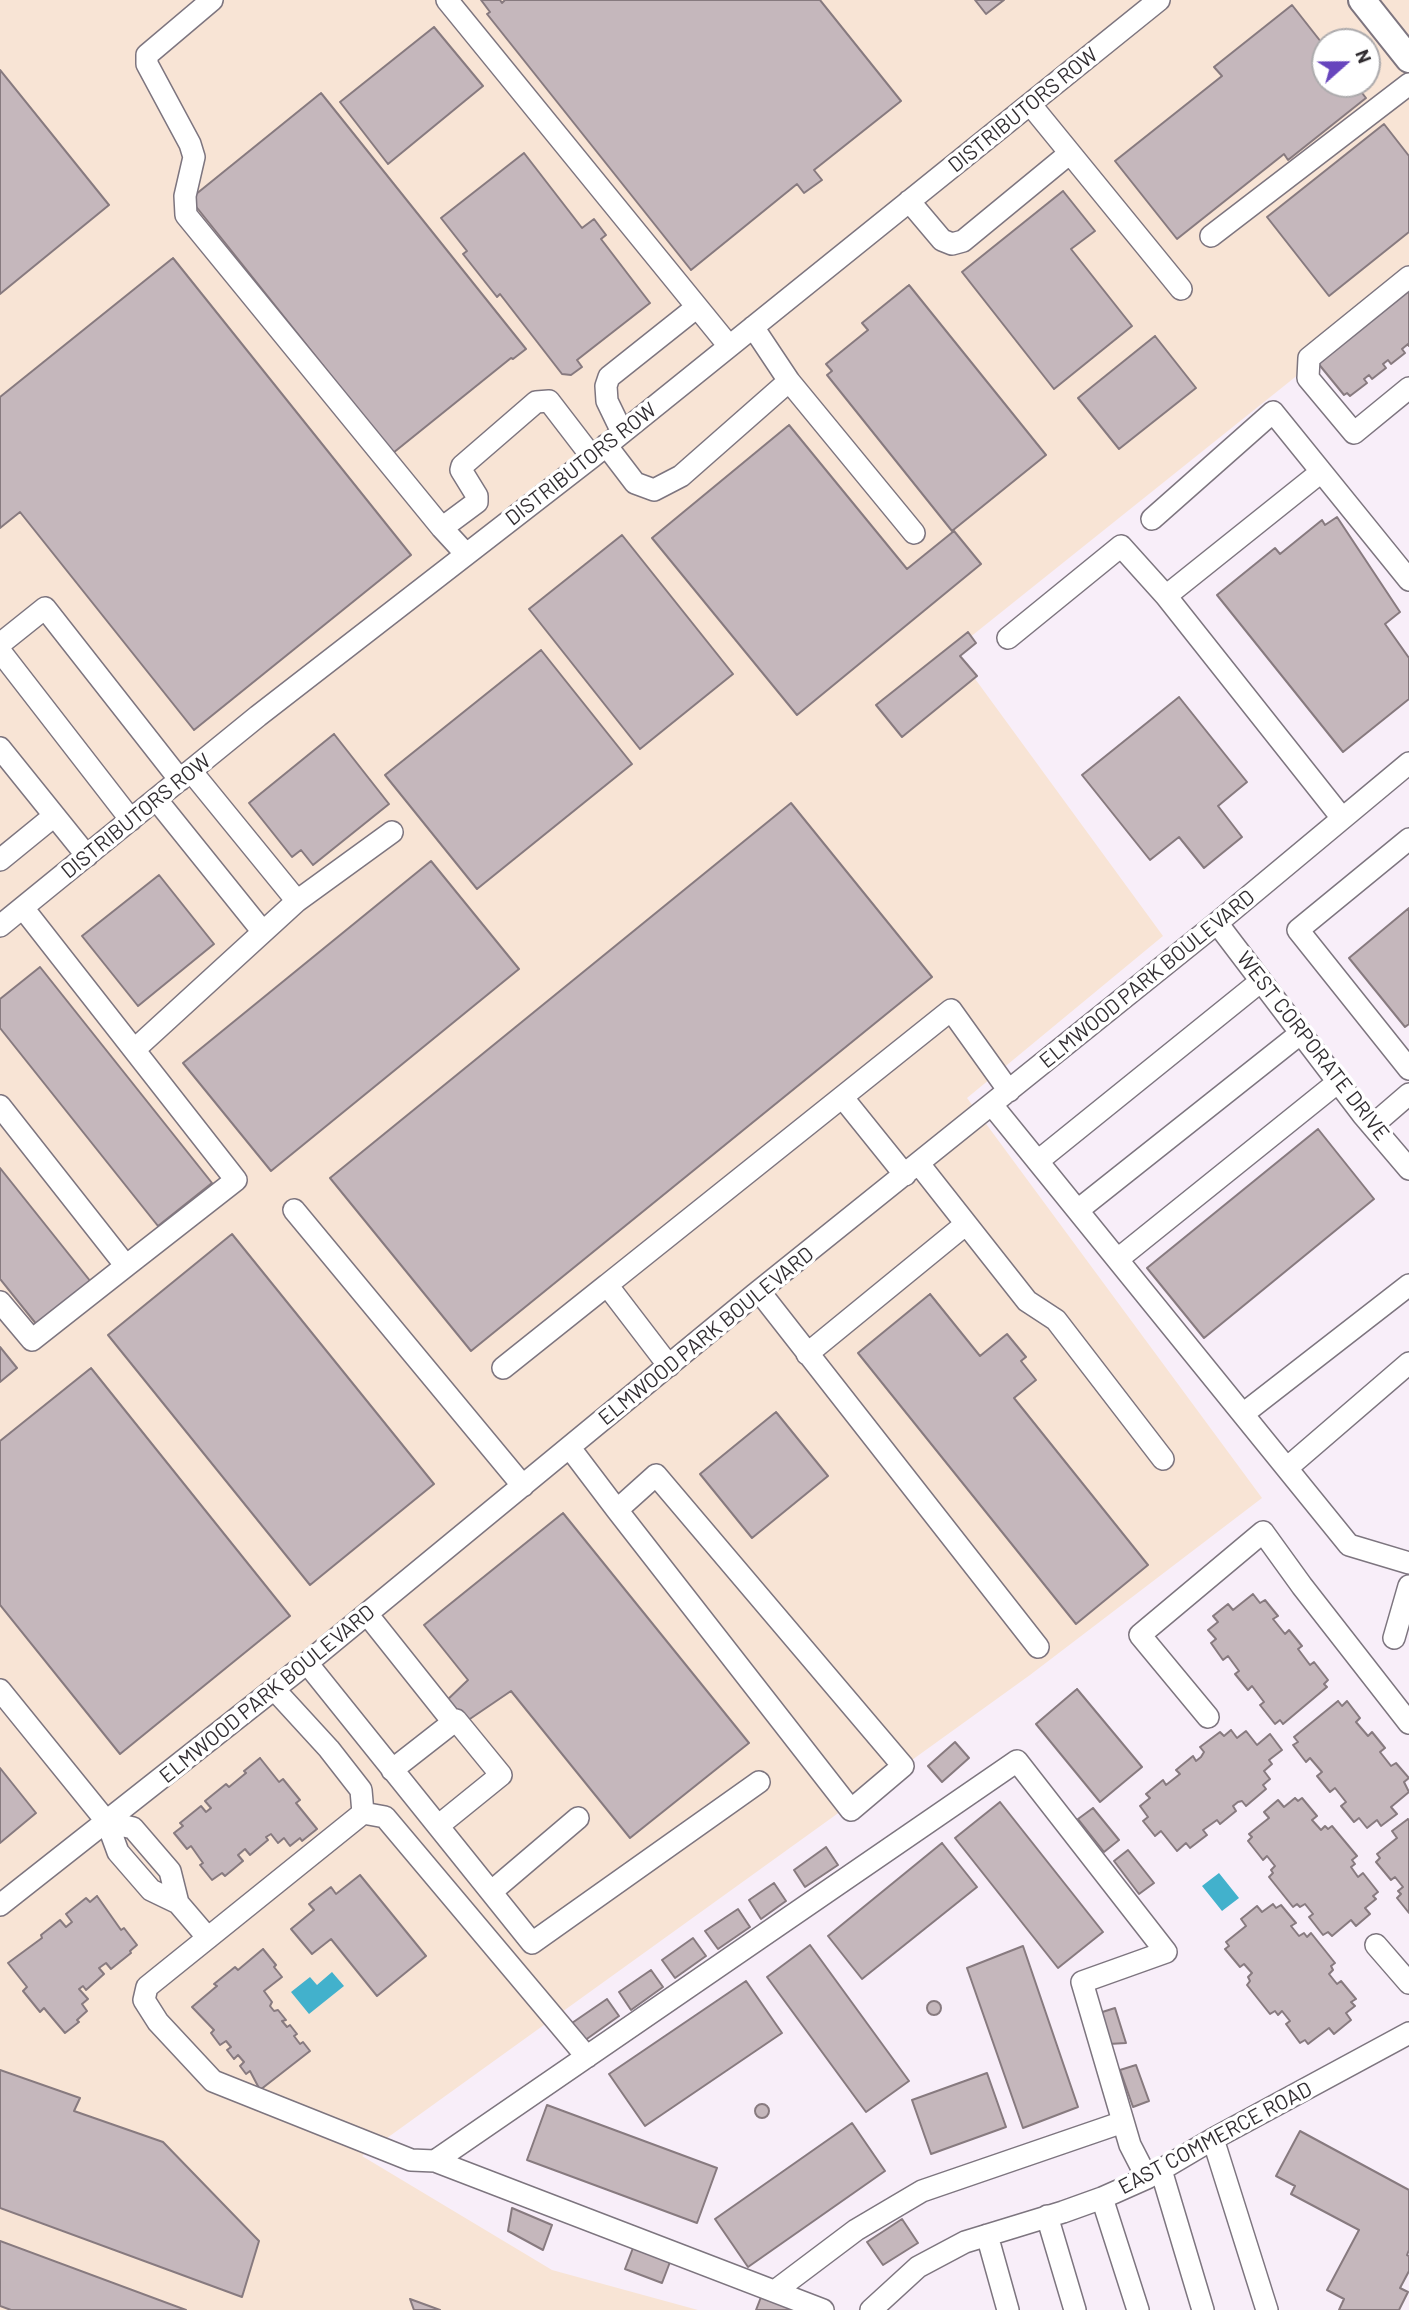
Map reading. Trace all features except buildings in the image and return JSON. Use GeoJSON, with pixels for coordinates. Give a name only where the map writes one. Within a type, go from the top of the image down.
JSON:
{"type":"FeatureCollection","features":[{"type":"Feature","properties":{"kind":"main road"},"geometry":{"type":"LineString","coordinates":[[1362,0],[1409,59]]}},
{"type":"Feature","properties":{"kind":"street"},"geometry":{"type":"LineString","coordinates":[[212,0],[147,55],[147,64],[190,145],[194,158],[185,196],[186,215],[466,554]]}},
{"type":"Feature","properties":{"kind":"street"},"geometry":{"type":"LineString","coordinates":[[447,0],[730,346]]}},
{"type":"Feature","properties":{"kind":"street","name":"DISTRIBUTORS ROW"},"geometry":{"type":"LineString","coordinates":[[0,926],[186,775],[730,346],[1159,0]]}},
{"type":"Feature","properties":{"kind":"street"},"geometry":{"type":"LineString","coordinates":[[1211,236],[1409,84]]}},
{"type":"Feature","properties":{"kind":"street"},"geometry":{"type":"LineString","coordinates":[[1030,104],[1181,289]]}},
{"type":"Feature","properties":{"kind":"street"},"geometry":{"type":"LineString","coordinates":[[909,201],[942,240],[953,244],[963,242],[1070,153]]}},
{"type":"Feature","properties":{"kind":"street"},"geometry":{"type":"LineString","coordinates":[[1409,277],[1309,358],[1308,378],[1354,433],[1409,388]]}},
{"type":"Feature","properties":{"kind":"street"},"geometry":{"type":"LineString","coordinates":[[607,444],[606,386],[609,377],[697,307]]}},
{"type":"Feature","properties":{"kind":"street"},"geometry":{"type":"LineString","coordinates":[[753,327],[789,381],[914,533]]}},
{"type":"Feature","properties":{"kind":"street"},"geometry":{"type":"LineString","coordinates":[[442,528],[477,502],[477,496],[461,470],[462,466],[536,402],[549,401],[607,444],[635,483],[654,490],[681,476],[789,381]]}},
{"type":"Feature","properties":{"kind":"street"},"geometry":{"type":"LineString","coordinates":[[1152,519],[1273,412],[1409,580]]}},
{"type":"Feature","properties":{"kind":"street"},"geometry":{"type":"LineString","coordinates":[[1166,596],[1321,472]]}},
{"type":"Feature","properties":{"kind":"street"},"geometry":{"type":"LineString","coordinates":[[1008,638],[1121,546],[1166,596],[1342,818]]}},
{"type":"Feature","properties":{"kind":"street"},"geometry":{"type":"LineString","coordinates":[[0,644],[46,608],[186,775],[297,901]]}},
{"type":"Feature","properties":{"kind":"street"},"geometry":{"type":"LineString","coordinates":[[0,651],[131,820]]}},
{"type":"Feature","properties":{"kind":"street"},"geometry":{"type":"LineString","coordinates":[[0,748],[87,856]]}},
{"type":"Feature","properties":{"kind":"street","name":"ELMWOOD PARK BOULEVARD"},"geometry":{"type":"LineString","coordinates":[[0,1905],[307,1663],[759,1291],[1217,923],[1409,763]]}},
{"type":"Feature","properties":{"kind":"street"},"geometry":{"type":"LineString","coordinates":[[156,799],[263,932]]}},
{"type":"Feature","properties":{"kind":"street"},"geometry":{"type":"LineString","coordinates":[[0,860],[54,816]]}},
{"type":"Feature","properties":{"kind":"street"},"geometry":{"type":"LineString","coordinates":[[134,1050],[297,901],[392,832]]}},
{"type":"Feature","properties":{"kind":"street"},"geometry":{"type":"LineString","coordinates":[[1409,839],[1298,930],[1409,1069]]}},
{"type":"Feature","properties":{"kind":"street"},"geometry":{"type":"LineString","coordinates":[[0,1302],[32,1339],[236,1180],[23,908]]}},
{"type":"Feature","properties":{"kind":"street","name":"WEST CORPORATE DRIVE"},"geometry":{"type":"LineString","coordinates":[[1217,923],[1338,1082],[1409,1168]]}},
{"type":"Feature","properties":{"kind":"street"},"geometry":{"type":"LineString","coordinates":[[1038,1161],[1261,981]]}},
{"type":"Feature","properties":{"kind":"street"},"geometry":{"type":"LineString","coordinates":[[503,1368],[951,1010],[1038,1161],[1349,1545],[1409,1563]]}},
{"type":"Feature","properties":{"kind":"street"},"geometry":{"type":"LineString","coordinates":[[1078,1210],[1301,1033]]}},
{"type":"Feature","properties":{"kind":"street"},"geometry":{"type":"LineString","coordinates":[[1118,1259],[1338,1082]]}},
{"type":"Feature","properties":{"kind":"street"},"geometry":{"type":"LineString","coordinates":[[1373,1125],[1409,1094]]}},
{"type":"Feature","properties":{"kind":"street"},"geometry":{"type":"LineString","coordinates":[[843,1098],[966,1224],[1027,1301],[1056,1320],[1163,1459]]}},
{"type":"Feature","properties":{"kind":"street"},"geometry":{"type":"LineString","coordinates":[[0,1106],[126,1266]]}},
{"type":"Feature","properties":{"kind":"street"},"geometry":{"type":"LineString","coordinates":[[294,1210],[523,1486]]}},
{"type":"Feature","properties":{"kind":"street"},"geometry":{"type":"LineString","coordinates":[[807,1354],[966,1224]]}},
{"type":"Feature","properties":{"kind":"street"},"geometry":{"type":"LineString","coordinates":[[607,1285],[669,1366]]}},
{"type":"Feature","properties":{"kind":"street"},"geometry":{"type":"LineString","coordinates":[[1243,1414],[1409,1285]]}},
{"type":"Feature","properties":{"kind":"street"},"geometry":{"type":"LineString","coordinates":[[759,1291],[1038,1647]]}},
{"type":"Feature","properties":{"kind":"street"},"geometry":{"type":"LineString","coordinates":[[1287,1468],[1409,1363]]}},
{"type":"Feature","properties":{"kind":"street"},"geometry":{"type":"LineString","coordinates":[[570,1448],[617,1510],[851,1810],[903,1766],[656,1475],[617,1510]]}},
{"type":"Feature","properties":{"kind":"street"},"geometry":{"type":"LineString","coordinates":[[1208,1717],[1140,1635],[1263,1532],[1301,1586],[1409,1723]]}},
{"type":"Feature","properties":{"kind":"street"},"geometry":{"type":"LineString","coordinates":[[1394,1639],[1409,1586]]}},
{"type":"Feature","properties":{"kind":"street"},"geometry":{"type":"LineString","coordinates":[[367,1614],[453,1722]]}},
{"type":"Feature","properties":{"kind":"street"},"geometry":{"type":"LineString","coordinates":[[307,1663],[532,1942],[759,1782]]}},
{"type":"Feature","properties":{"kind":"street"},"geometry":{"type":"LineString","coordinates":[[274,1689],[361,1790],[363,1813]]}},
{"type":"Feature","properties":{"kind":"street"},"geometry":{"type":"LineString","coordinates":[[0,1690],[107,1822],[133,1828],[170,1871],[178,1903],[208,1938]]}},
{"type":"Feature","properties":{"kind":"street"},"geometry":{"type":"LineString","coordinates":[[392,1770],[456,1720],[501,1775],[438,1826]]}},
{"type":"Feature","properties":{"kind":"street"},"geometry":{"type":"LineString","coordinates":[[435,2161],[1017,1761],[1166,1952],[1082,1982],[1130,2145],[1154,2174],[1203,2310]]}},
{"type":"Feature","properties":{"kind":"street"},"geometry":{"type":"LineString","coordinates":[[363,1813],[147,1987],[144,2000],[158,2022],[213,2081],[411,2160],[435,2161],[823,2310]]}},
{"type":"Feature","properties":{"kind":"street"},"geometry":{"type":"LineString","coordinates":[[363,1813],[384,1818],[587,2057]]}},
{"type":"Feature","properties":{"kind":"street"},"geometry":{"type":"LineString","coordinates":[[491,1892],[578,1818]]}},
{"type":"Feature","properties":{"kind":"street"},"geometry":{"type":"LineString","coordinates":[[1376,1945],[1409,1983]]}},
{"type":"Feature","properties":{"kind":"street","name":"EAST COMMERCE ROAD"},"geometry":{"type":"LineString","coordinates":[[871,2310],[918,2267],[965,2242],[1102,2198],[1154,2174],[1213,2138],[1409,2033]]}},
{"type":"Feature","properties":{"kind":"street"},"geometry":{"type":"LineString","coordinates":[[775,2291],[856,2230],[922,2191],[1123,2122]]}},
{"type":"Feature","properties":{"kind":"street"},"geometry":{"type":"LineString","coordinates":[[1213,2138],[1267,2310]]}},
{"type":"Feature","properties":{"kind":"street"},"geometry":{"type":"LineString","coordinates":[[1102,2198],[1138,2310]]}},
{"type":"Feature","properties":{"kind":"street"},"geometry":{"type":"LineString","coordinates":[[1047,2216],[1076,2310]]}},
{"type":"Feature","properties":{"kind":"street"},"geometry":{"type":"LineString","coordinates":[[987,2235],[1008,2310]]}},
{"type":"Feature","properties":{"kind":"shaded area"},"geometry":{"type":"Polygon","coordinates":[[[0,0],[1409,0],[1409,286],[954,650],[1163,936],[967,1098],[1262,1498],[1030,1675],[362,2156],[552,2270],[698,2310],[0,2310],[0,0]]]}},
{"type":"Feature","properties":{"kind":"water"},"geometry":{"type":"Polygon","coordinates":[[[1219,1873],[1239,1898],[1222,1911],[1202,1886],[1219,1873]]]}},
{"type":"Feature","properties":{"kind":"water"},"geometry":{"type":"Polygon","coordinates":[[[332,1972],[344,1986],[309,2014],[291,1992],[310,1977],[317,1985],[332,1972]]]}}]}
